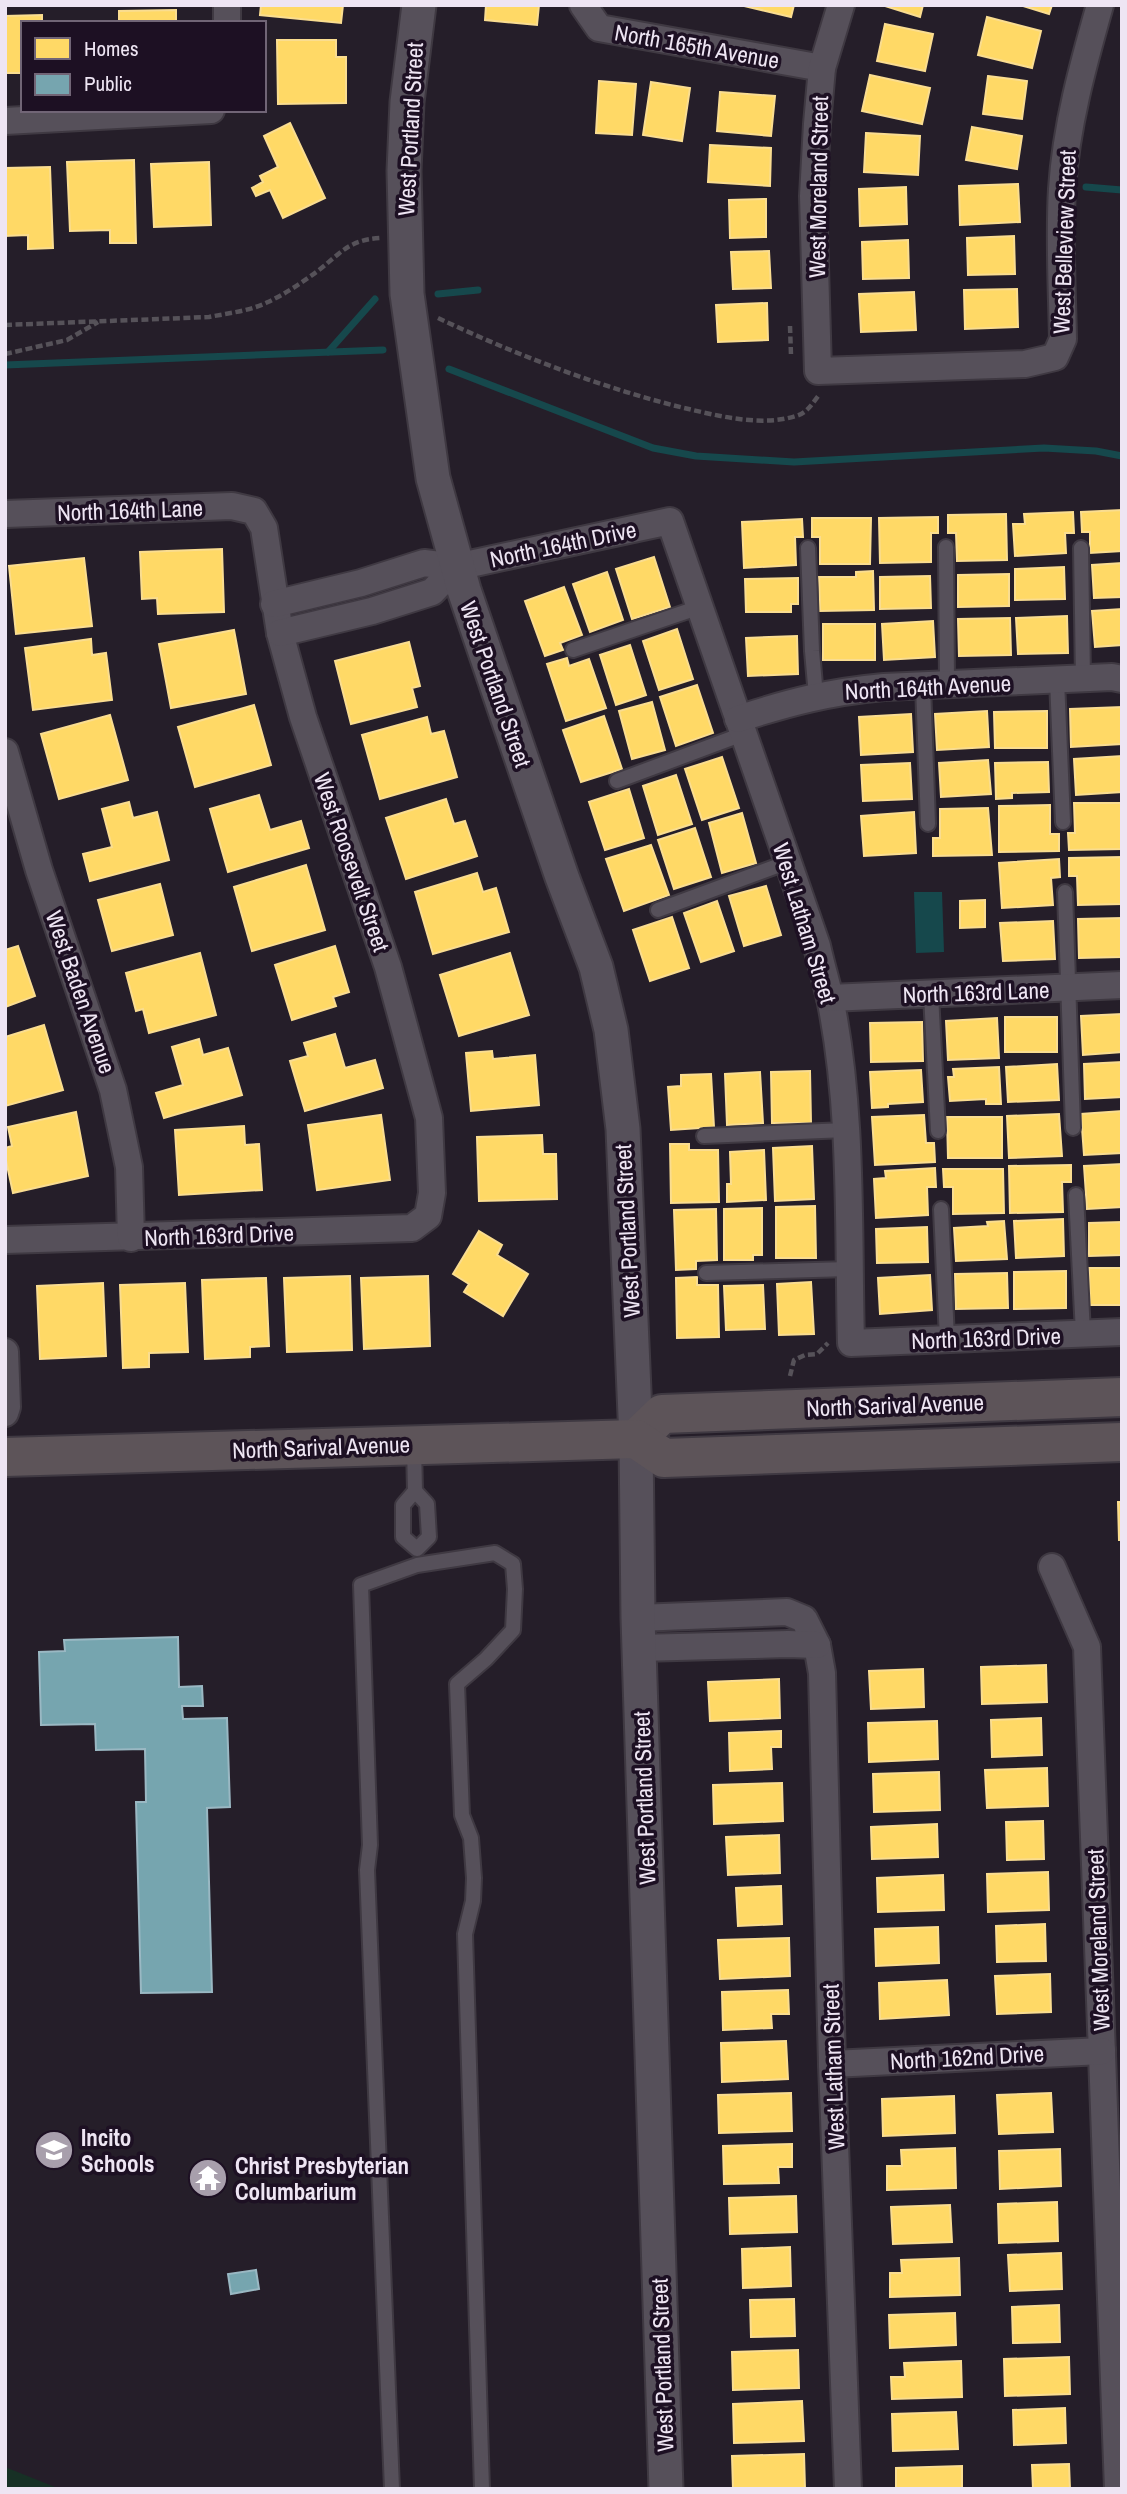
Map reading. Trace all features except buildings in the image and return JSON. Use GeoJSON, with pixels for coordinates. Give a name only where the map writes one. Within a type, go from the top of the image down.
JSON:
{"type":"FeatureCollection","features":[{"type":"Feature","properties":{"kind":"main road","name":"North Sarival Avenue"},"geometry":{"type":"LineString","coordinates":[[636,1439],[662,1414],[1122,1397]]}},
{"type":"Feature","properties":{"kind":"main road","name":"North Sarival Avenue"},"geometry":{"type":"LineString","coordinates":[[5,1457],[636,1439],[664,1458],[1112,1441]]}},
{"type":"Feature","properties":{"kind":"street","name":"West Portland Street"},"geometry":{"type":"LineString","coordinates":[[419,5],[407,102],[405,236],[407,294],[433,478],[456,567],[596,967],[611,1030],[623,1129],[636,1439],[639,1633],[666,2489]]}},
{"type":"Feature","properties":{"kind":"street","name":"West Moreland Street"},"geometry":{"type":"LineString","coordinates":[[815,379],[813,196],[822,68],[841,5]]}},
{"type":"Feature","properties":{"kind":"street","name":"West Belleview Street"},"geometry":{"type":"LineString","coordinates":[[815,379],[1025,364],[1055,357],[1063,339],[1062,190],[1066,151],[1073,110],[1100,5]]}},
{"type":"Feature","properties":{"kind":"street","name":"North 165th Avenue"},"geometry":{"type":"LineString","coordinates":[[583,6],[599,29],[822,68]]}},
{"type":"Feature","properties":{"kind":"street"},"geometry":{"type":"LineString","coordinates":[[5,121],[174,112]]}},
{"type":"Feature","properties":{"kind":"street","name":"North 164th Lane"},"geometry":{"type":"LineString","coordinates":[[5,514],[232,506],[254,511]]}},
{"type":"Feature","properties":{"kind":"street","name":"West Roosevelt Street"},"geometry":{"type":"LineString","coordinates":[[254,511],[264,528],[274,604],[303,717],[388,967],[429,1118],[432,1193],[428,1216]]}},
{"type":"Feature","properties":{"kind":"street","name":"North 164th Drive"},"geometry":{"type":"LineString","coordinates":[[274,604],[361,583],[424,563],[456,567],[670,521]]}},
{"type":"Feature","properties":{"kind":"street","name":"West Latham Street"},"geometry":{"type":"LineString","coordinates":[[670,521],[817,946],[830,998],[840,1059],[845,1130],[849,1269],[841,1341]]}},
{"type":"Feature","properties":{"kind":"street"},"geometry":{"type":"LineString","coordinates":[[280,633],[372,611],[432,592],[456,567]]}},
{"type":"Feature","properties":{"kind":"street","name":"North 164th Avenue"},"geometry":{"type":"LineString","coordinates":[[741,727],[816,696],[884,687],[1122,679]]}},
{"type":"Feature","properties":{"kind":"street","name":"West Baden Avenue"},"geometry":{"type":"LineString","coordinates":[[5,752],[39,870],[113,1090],[129,1167],[131,1238]]}},
{"type":"Feature","properties":{"kind":"street","name":"North 163rd Lane"},"geometry":{"type":"LineString","coordinates":[[830,998],[1122,985]]}},
{"type":"Feature","properties":{"kind":"street","name":"North 163rd Drive"},"geometry":{"type":"LineString","coordinates":[[5,1240],[412,1228],[428,1216]]}},
{"type":"Feature","properties":{"kind":"street","name":"North 163rd Drive"},"geometry":{"type":"LineString","coordinates":[[841,1341],[1122,1332]]}},
{"type":"Feature","properties":{"kind":"street"},"geometry":{"type":"LineString","coordinates":[[5,1352],[5,1413]]}},
{"type":"Feature","properties":{"kind":"street","name":"West Moreland Street"},"geometry":{"type":"LineString","coordinates":[[1052,1567],[1087,1647],[1118,2489]]}},
{"type":"Feature","properties":{"kind":"street","name":"West Latham Street"},"geometry":{"type":"LineString","coordinates":[[639,1633],[817,1645],[822,1673],[832,2064],[848,2489]]}},
{"type":"Feature","properties":{"kind":"street","name":"North 162nd Drive"},"geometry":{"type":"LineString","coordinates":[[832,2064],[1102,2051]]}},
{"type":"Feature","properties":{"kind":"lane"},"geometry":{"type":"LineString","coordinates":[[928,824],[946,547]]}},
{"type":"Feature","properties":{"kind":"lane"},"geometry":{"type":"LineString","coordinates":[[808,548],[811,651],[816,696]]}},
{"type":"Feature","properties":{"kind":"lane"},"geometry":{"type":"LineString","coordinates":[[1063,822],[1080,548]]}},
{"type":"Feature","properties":{"kind":"lane"},"geometry":{"type":"LineString","coordinates":[[573,650],[700,607]]}},
{"type":"Feature","properties":{"kind":"lane"},"geometry":{"type":"LineString","coordinates":[[617,781],[741,727]]}},
{"type":"Feature","properties":{"kind":"lane"},"geometry":{"type":"LineString","coordinates":[[658,910],[788,862]]}},
{"type":"Feature","properties":{"kind":"lane"},"geometry":{"type":"LineString","coordinates":[[1065,892],[1073,1128]]}},
{"type":"Feature","properties":{"kind":"lane"},"geometry":{"type":"LineString","coordinates":[[931,994],[938,1131]]}},
{"type":"Feature","properties":{"kind":"lane"},"geometry":{"type":"LineString","coordinates":[[704,1136],[845,1130]]}},
{"type":"Feature","properties":{"kind":"lane"},"geometry":{"type":"LineString","coordinates":[[1076,1195],[1083,1333]]}},
{"type":"Feature","properties":{"kind":"lane"},"geometry":{"type":"LineString","coordinates":[[941,1209],[947,1339]]}},
{"type":"Feature","properties":{"kind":"lane"},"geometry":{"type":"LineString","coordinates":[[706,1273],[849,1269]]}},
{"type":"Feature","properties":{"kind":"lane"},"geometry":{"type":"LineString","coordinates":[[413,1444],[415,1491],[427,1504],[429,1538],[417,1549],[417,1565]]}},
{"type":"Feature","properties":{"kind":"lane"},"geometry":{"type":"LineString","coordinates":[[415,1491],[403,1505],[403,1537],[417,1549]]}},
{"type":"Feature","properties":{"kind":"lane"},"geometry":{"type":"LineString","coordinates":[[393,2489],[367,1870],[370,1844],[361,1585],[417,1565],[495,1553],[513,1564],[513,1630],[486,1659],[457,1684],[462,1815],[471,1838],[474,1878],[473,1901],[465,1934],[482,2489]]}},
{"type":"Feature","properties":{"kind":"path"},"geometry":{"type":"LineString","coordinates":[[5,325],[209,317],[241,311],[266,303],[295,286],[319,270],[349,244],[361,240],[405,236]]}},
{"type":"Feature","properties":{"kind":"path"},"geometry":{"type":"LineString","coordinates":[[434,316],[524,357],[638,396],[747,420],[788,418],[810,408],[820,394],[815,379]]}},
{"type":"Feature","properties":{"kind":"path"},"geometry":{"type":"LineString","coordinates":[[5,354],[67,340],[98,321]]}},
{"type":"Feature","properties":{"kind":"path"},"geometry":{"type":"LineString","coordinates":[[790,321],[792,364]]}},
{"type":"Feature","properties":{"kind":"path"},"geometry":{"type":"LineString","coordinates":[[790,1376],[794,1360],[804,1355],[817,1354],[841,1341]]}},
{"type":"Feature","properties":{"kind":"shaded area"},"geometry":{"type":"Polygon","coordinates":[[[914,892],[942,892],[944,952],[916,953],[914,892]]]}},
{"type":"Feature","properties":{"kind":"shaded area"},"geometry":{"type":"Polygon","coordinates":[[[5,2467],[60,2489],[5,2489],[5,2467]]]}},
{"type":"Feature","properties":{"kind":"waterway"},"geometry":{"type":"LineString","coordinates":[[1086,187],[1122,190]]}},
{"type":"Feature","properties":{"kind":"waterway"},"geometry":{"type":"LineString","coordinates":[[438,294],[478,290]]}},
{"type":"Feature","properties":{"kind":"waterway"},"geometry":{"type":"LineString","coordinates":[[328,352],[375,299]]}},
{"type":"Feature","properties":{"kind":"waterway"},"geometry":{"type":"LineString","coordinates":[[5,365],[383,350]]}},
{"type":"Feature","properties":{"kind":"waterway"},"geometry":{"type":"LineString","coordinates":[[449,369],[653,448],[696,456],[794,462],[1044,448],[1096,451],[1122,456]]}},
{"type":"Feature","properties":{"kind":"place","name":"Incito Schools"},"geometry":{"type":"Point","coordinates":[54,2150]}},
{"type":"Feature","properties":{"kind":"place","name":"Christ Presbyterian Columbarium"},"geometry":{"type":"Point","coordinates":[208,2178]}}]}
